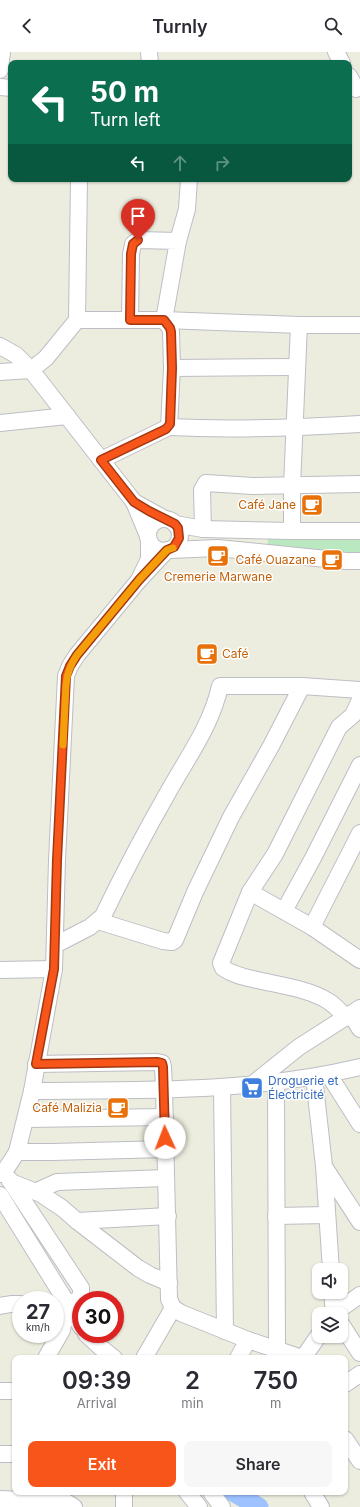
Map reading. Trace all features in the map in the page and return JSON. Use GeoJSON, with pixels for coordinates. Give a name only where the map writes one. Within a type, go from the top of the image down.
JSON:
{"type":"FeatureCollection","features":[{"type":"Feature","properties":{"kind":"street"},"geometry":{"type":"LineString","coordinates":[[0,70],[2,52]]}},
{"type":"Feature","properties":{"kind":"street"},"geometry":{"type":"LineString","coordinates":[[0,372],[31,370],[46,358],[77,320],[78,182]]}},
{"type":"Feature","properties":{"kind":"street"},"geometry":{"type":"LineString","coordinates":[[169,427],[172,368],[171,332],[164,320],[178,241],[187,209],[189,182]]}},
{"type":"Feature","properties":{"kind":"street"},"geometry":{"type":"LineString","coordinates":[[130,320],[131,254],[133,244],[138,240],[178,241]]}},
{"type":"Feature","properties":{"kind":"street"},"geometry":{"type":"LineString","coordinates":[[77,320],[164,320],[299,325],[360,325]]}},
{"type":"Feature","properties":{"kind":"street"},"geometry":{"type":"LineString","coordinates":[[292,531],[292,486],[299,325]]}},
{"type":"Feature","properties":{"kind":"street"},"geometry":{"type":"LineString","coordinates":[[0,346],[16,355],[31,370],[134,502],[149,538],[156,548],[160,550],[218,548],[360,562]]}},
{"type":"Feature","properties":{"kind":"street"},"geometry":{"type":"LineString","coordinates":[[172,368],[297,367]]}},
{"type":"Feature","properties":{"kind":"street"},"geometry":{"type":"LineString","coordinates":[[0,423],[67,416]]}},
{"type":"Feature","properties":{"kind":"street"},"geometry":{"type":"LineString","coordinates":[[101,460],[169,427],[207,429],[294,428],[360,424]]}},
{"type":"Feature","properties":{"kind":"street"},"geometry":{"type":"LineString","coordinates":[[203,529],[202,490],[206,483],[252,486],[360,484]]}},
{"type":"Feature","properties":{"kind":"street"},"geometry":{"type":"LineString","coordinates":[[4,1173],[17,1152],[26,1119],[54,969],[57,860],[66,676],[77,655],[139,580],[178,543],[179,538],[178,528],[134,502]]}},
{"type":"Feature","properties":{"kind":"street"},"geometry":{"type":"LineString","coordinates":[[139,580],[149,559],[149,538],[151,526],[160,520],[203,529],[360,531]]}},
{"type":"Feature","properties":{"kind":"street"},"geometry":{"type":"LineString","coordinates":[[55,945],[90,927],[98,922],[102,916],[191,754],[213,711],[220,686],[302,686],[360,690]]}},
{"type":"Feature","properties":{"kind":"street"},"geometry":{"type":"LineString","coordinates":[[98,922],[163,941],[172,942],[175,940],[195,892],[231,817],[271,746],[302,686]]}},
{"type":"Feature","properties":{"kind":"street"},"geometry":{"type":"LineString","coordinates":[[360,700],[353,715],[339,727],[275,854],[250,892],[221,963],[226,970],[236,975],[298,989],[321,998],[352,1013],[360,1029]]}},
{"type":"Feature","properties":{"kind":"street"},"geometry":{"type":"LineString","coordinates":[[284,911],[360,765]]}},
{"type":"Feature","properties":{"kind":"street"},"geometry":{"type":"LineString","coordinates":[[312,927],[360,833]]}},
{"type":"Feature","properties":{"kind":"street"},"geometry":{"type":"LineString","coordinates":[[250,892],[312,927],[360,960]]}},
{"type":"Feature","properties":{"kind":"street"},"geometry":{"type":"LineString","coordinates":[[0,970],[54,969]]}},
{"type":"Feature","properties":{"kind":"street"},"geometry":{"type":"LineString","coordinates":[[254,1084],[299,1048],[352,1013]]}},
{"type":"Feature","properties":{"kind":"street"},"geometry":{"type":"LineString","coordinates":[[36,1064],[162,1063],[170,1283],[169,1299],[173,1308],[180,1313],[225,1331],[293,1355]]}},
{"type":"Feature","properties":{"kind":"street"},"geometry":{"type":"LineString","coordinates":[[32,1091],[222,1087],[276,1083],[322,1076],[360,1067]]}},
{"type":"Feature","properties":{"kind":"street"},"geometry":{"type":"LineString","coordinates":[[322,1076],[360,1124]]}},
{"type":"Feature","properties":{"kind":"street"},"geometry":{"type":"LineString","coordinates":[[322,1076],[324,1166],[330,1263]]}},
{"type":"Feature","properties":{"kind":"street"},"geometry":{"type":"LineString","coordinates":[[276,1083],[277,1350]]}},
{"type":"Feature","properties":{"kind":"street"},"geometry":{"type":"LineString","coordinates":[[222,1087],[225,1331]]}},
{"type":"Feature","properties":{"kind":"street"},"geometry":{"type":"LineString","coordinates":[[26,1119],[165,1117]]}},
{"type":"Feature","properties":{"kind":"street"},"geometry":{"type":"LineString","coordinates":[[17,1152],[166,1149]]}},
{"type":"Feature","properties":{"kind":"street"},"geometry":{"type":"LineString","coordinates":[[324,1166],[360,1222]]}},
{"type":"Feature","properties":{"kind":"street"},"geometry":{"type":"LineString","coordinates":[[4,1173],[37,1191],[62,1208],[138,1268],[150,1275],[170,1283]]}},
{"type":"Feature","properties":{"kind":"street"},"geometry":{"type":"LineString","coordinates":[[4,1173],[81,1288],[81,1297],[64,1305]]}},
{"type":"Feature","properties":{"kind":"street"},"geometry":{"type":"LineString","coordinates":[[37,1191],[57,1182],[166,1178]]}},
{"type":"Feature","properties":{"kind":"street"},"geometry":{"type":"LineString","coordinates":[[0,1195],[54,1291]]}},
{"type":"Feature","properties":{"kind":"street"},"geometry":{"type":"LineString","coordinates":[[276,1216],[327,1215]]}},
{"type":"Feature","properties":{"kind":"street"},"geometry":{"type":"LineString","coordinates":[[77,1221],[168,1216]]}},
{"type":"Feature","properties":{"kind":"street"},"geometry":{"type":"LineString","coordinates":[[346,1307],[360,1295]]}},
{"type":"Feature","properties":{"kind":"street"},"geometry":{"type":"LineString","coordinates":[[0,1306],[12,1304]]}},
{"type":"Feature","properties":{"kind":"street"},"geometry":{"type":"LineString","coordinates":[[64,1308],[72,1317]]}},
{"type":"Feature","properties":{"kind":"street"},"geometry":{"type":"LineString","coordinates":[[146,1355],[173,1308]]}},
{"type":"Feature","properties":{"kind":"street"},"geometry":{"type":"LineString","coordinates":[[348,1335],[360,1353]]}},
{"type":"Feature","properties":{"kind":"street"},"geometry":{"type":"LineString","coordinates":[[240,1355],[248,1340]]}},
{"type":"Feature","properties":{"kind":"street"},"geometry":{"type":"LineString","coordinates":[[48,1355],[55,1343]]}},
{"type":"Feature","properties":{"kind":"street"},"geometry":{"type":"LineString","coordinates":[[96,1343],[110,1355]]}},
{"type":"Feature","properties":{"kind":"street"},"geometry":{"type":"LineString","coordinates":[[304,1355],[313,1343]]}},
{"type":"Feature","properties":{"kind":"street"},"geometry":{"type":"LineString","coordinates":[[348,1382],[360,1374]]}},
{"type":"Feature","properties":{"kind":"street"},"geometry":{"type":"LineString","coordinates":[[0,1392],[12,1391]]}},
{"type":"Feature","properties":{"kind":"street"},"geometry":{"type":"LineString","coordinates":[[348,1443],[360,1461]]}},
{"type":"Feature","properties":{"kind":"street"},"geometry":{"type":"LineString","coordinates":[[0,1454],[12,1454]]}},
{"type":"Feature","properties":{"kind":"street"},"geometry":{"type":"LineString","coordinates":[[124,1495],[124,1507]]}},
{"type":"Feature","properties":{"kind":"street"},"geometry":{"type":"LineString","coordinates":[[195,1501],[205,1495]]}},
{"type":"Feature","properties":{"kind":"street"},"geometry":{"type":"LineString","coordinates":[[212,1495],[222,1507]]}},
{"type":"Feature","properties":{"kind":"street"},"geometry":{"type":"LineString","coordinates":[[314,1495],[321,1507]]}},
{"type":"Feature","properties":{"kind":"street"},"geometry":{"type":"LineString","coordinates":[[0,1499],[66,1502],[74,1507]]}},
{"type":"Feature","properties":{"kind":"green space"},"geometry":{"type":"Polygon","coordinates":[[[268,539],[360,539],[360,555],[267,546],[268,539]]]}},
{"type":"Feature","properties":{"kind":"waterway"},"geometry":{"type":"LineString","coordinates":[[238,1495],[259,1507]]}},
{"type":"Feature","properties":{"kind":"slow traffic"},"geometry":{"type":"LineString","coordinates":[[63,745],[66,676],[70,666],[77,655],[139,580],[167,550],[173,548]]}},
{"type":"Feature","properties":{"kind":"place","name":"Café Jane"},"geometry":{"type":"Point","coordinates":[312,505]}},
{"type":"Feature","properties":{"kind":"place","name":"Cremerie Marwane"},"geometry":{"type":"Point","coordinates":[218,556]}},
{"type":"Feature","properties":{"kind":"place","name":"Café Ouazane"},"geometry":{"type":"Point","coordinates":[332,560]}},
{"type":"Feature","properties":{"kind":"place","name":"Café"},"geometry":{"type":"Point","coordinates":[207,654]}},
{"type":"Feature","properties":{"kind":"place","name":"Droguerie et Électricité"},"geometry":{"type":"Point","coordinates":[252,1088]}},
{"type":"Feature","properties":{"kind":"place","name":"Café Malizia"},"geometry":{"type":"Point","coordinates":[118,1108]}},
{"type":"Feature","properties":{"kind":"route"},"geometry":{"type":"LineString","coordinates":[[138,240],[133,244],[131,254],[130,320],[164,320],[170,328],[172,368],[170,424],[166,429],[101,460],[134,502],[175,524],[180,533],[178,543],[170,550],[167,550],[139,580],[77,655],[66,676],[57,860],[54,969],[50,998],[36,1064],[162,1063],[165,1138]]}}]}
